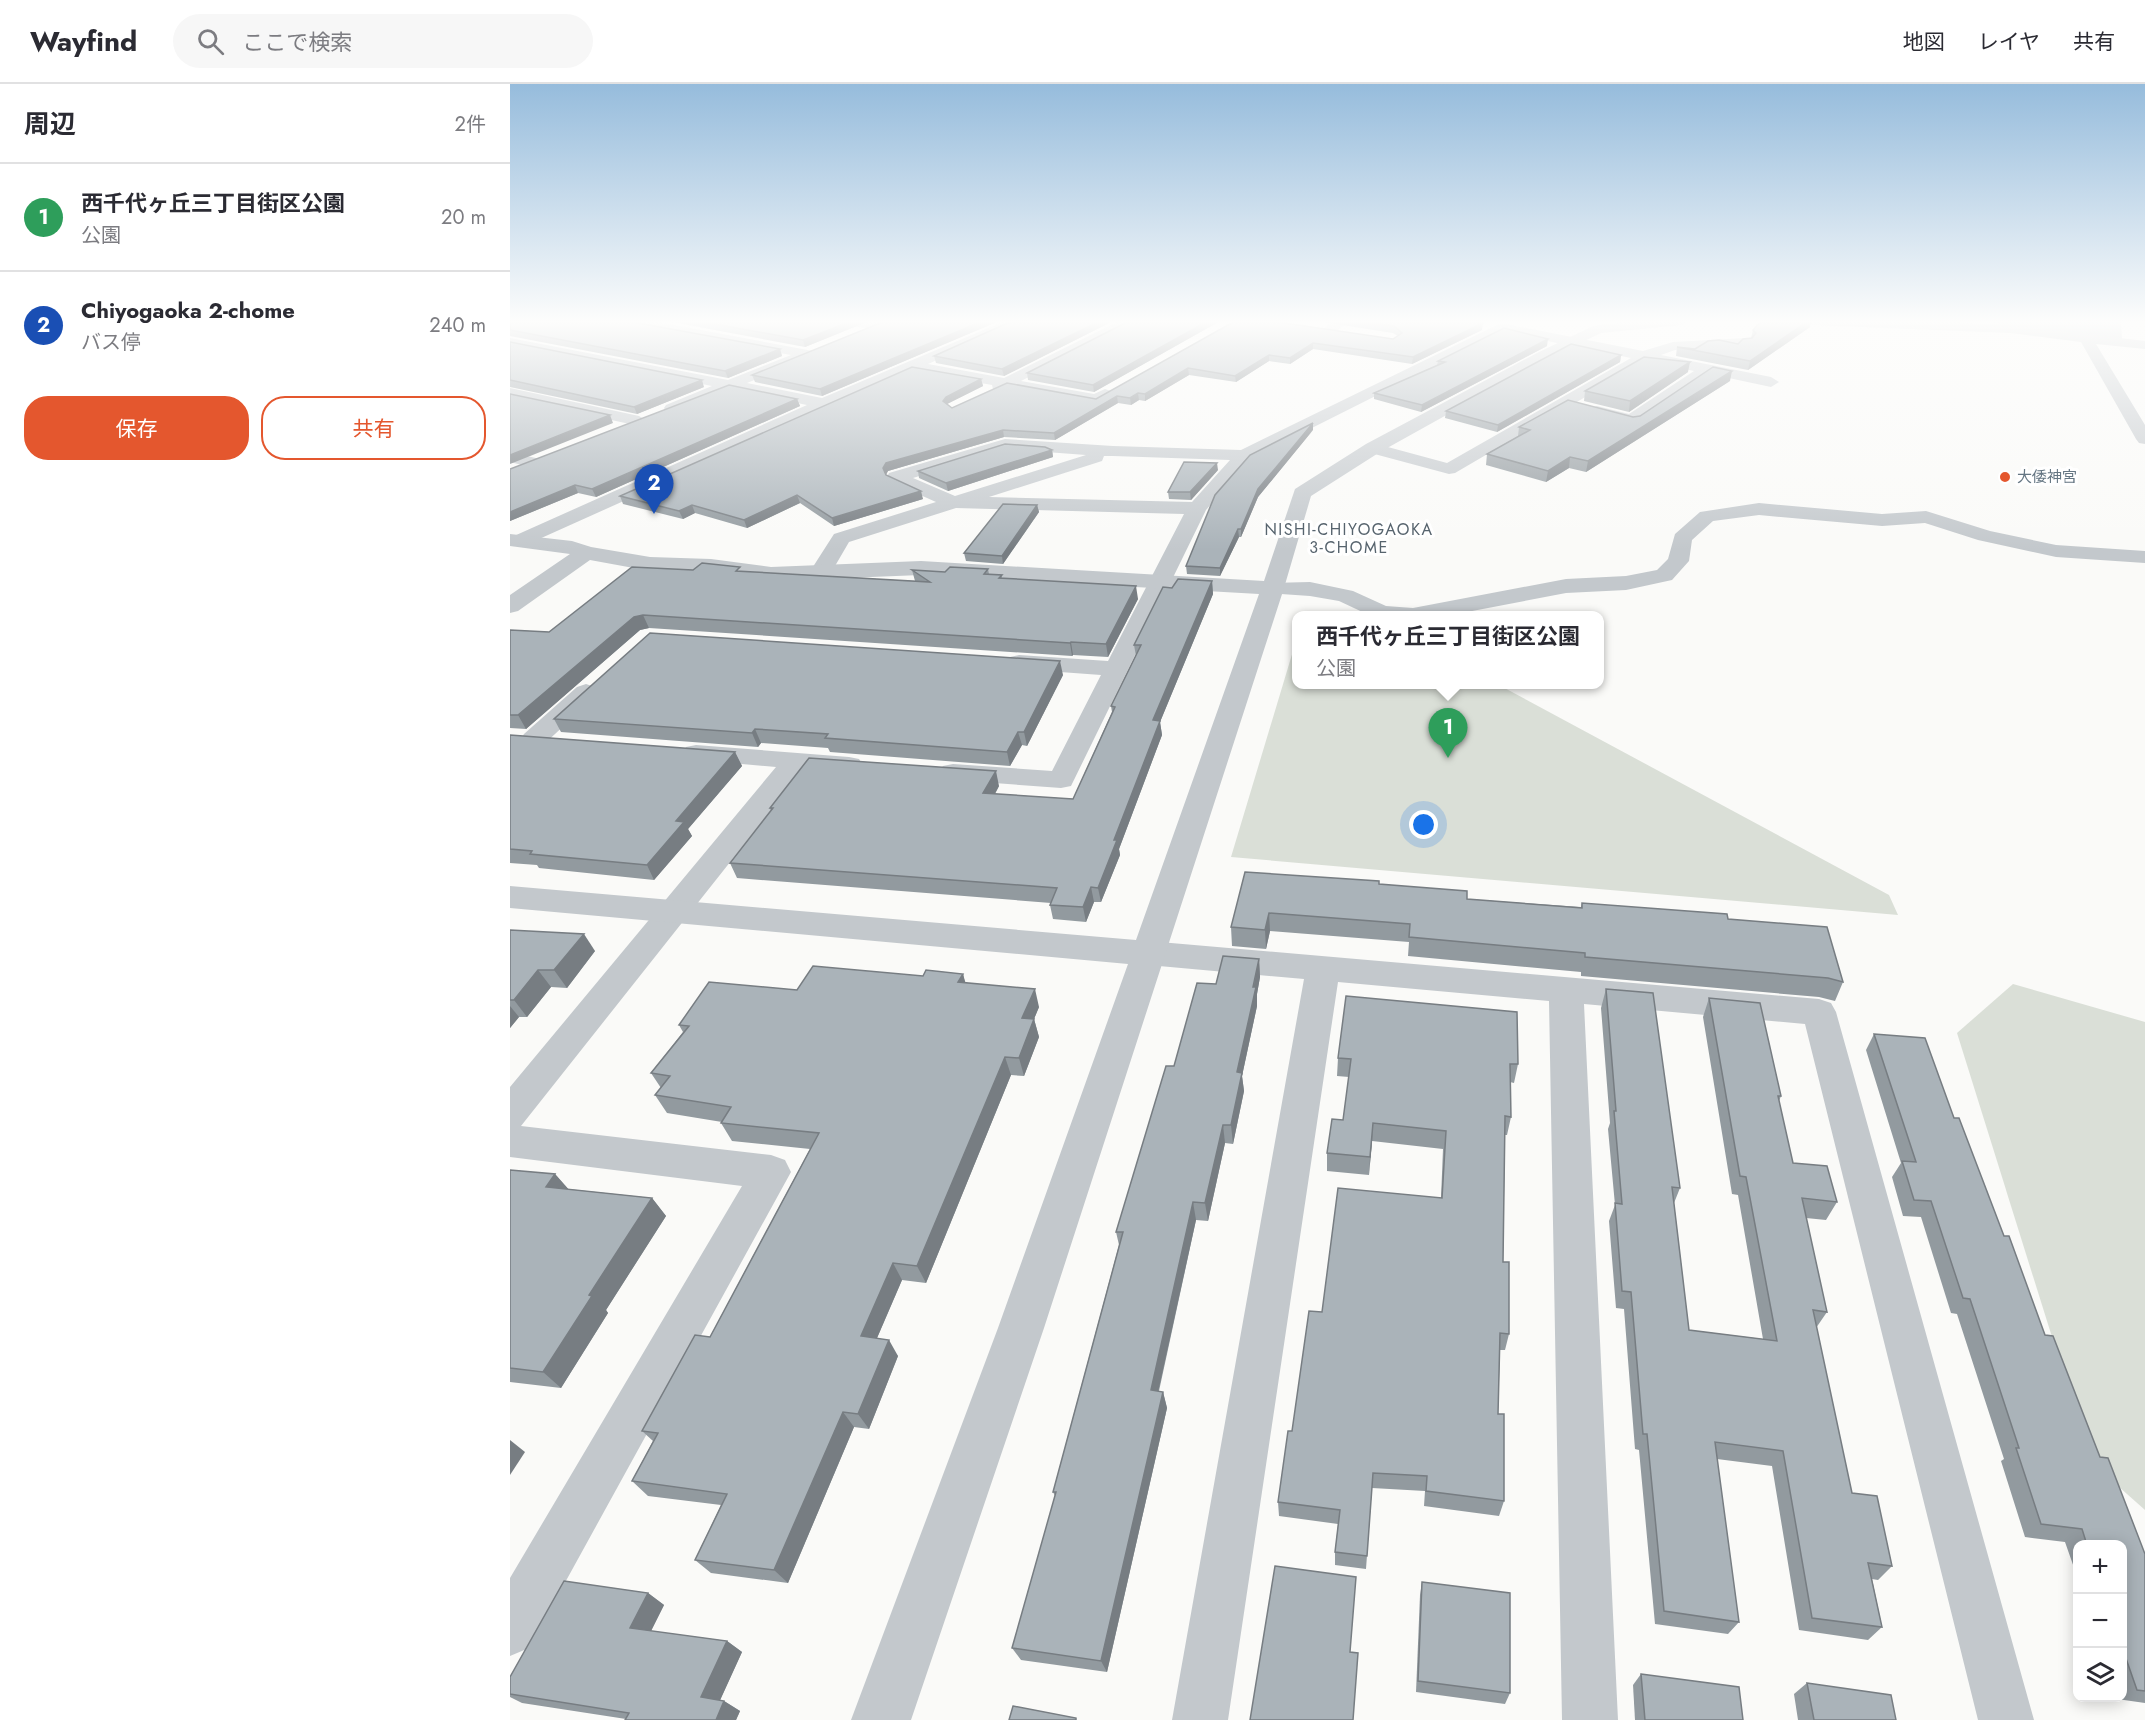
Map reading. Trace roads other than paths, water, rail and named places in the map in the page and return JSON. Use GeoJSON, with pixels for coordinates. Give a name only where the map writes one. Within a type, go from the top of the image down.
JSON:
{"type":"FeatureCollection","features":[{"type":"Feature","properties":{"kind":"street"},"geometry":{"type":"LineString","coordinates":[[535,397],[650,417]]}},
{"type":"Feature","properties":{"kind":"street"},"geometry":{"type":"LineString","coordinates":[[608,434],[698,397]]}},
{"type":"Feature","properties":{"kind":"street"},"geometry":{"type":"LineString","coordinates":[[796,397],[824,403]]}},
{"type":"Feature","properties":{"kind":"street"},"geometry":{"type":"LineString","coordinates":[[515,540],[837,397]]}},
{"type":"Feature","properties":{"kind":"street"},"geometry":{"type":"LineString","coordinates":[[934,771],[1061,780],[1197,508],[1244,454],[1359,397]]}},
{"type":"Feature","properties":{"kind":"street"},"geometry":{"type":"LineString","coordinates":[[882,1720],[1021,1328],[1273,588],[1302,493],[1372,448],[1467,397]]}},
{"type":"Feature","properties":{"kind":"street"},"geometry":{"type":"LineString","coordinates":[[1372,448],[1449,469],[1574,397]]}},
{"type":"Feature","properties":{"kind":"street"},"geometry":{"type":"LineString","coordinates":[[1564,403],[1632,420],[1666,397]]}},
{"type":"Feature","properties":{"kind":"street"},"geometry":{"type":"LineString","coordinates":[[2120,397],[2145,439]]}},
{"type":"Feature","properties":{"kind":"street"},"geometry":{"type":"LineString","coordinates":[[1197,508],[953,502],[896,477],[1005,444],[1113,452],[1244,454]]}},
{"type":"Feature","properties":{"kind":"street"},"geometry":{"type":"LineString","coordinates":[[820,573],[841,538],[1113,452]]}},
{"type":"Feature","properties":{"kind":"street"},"geometry":{"type":"LineString","coordinates":[[510,457],[540,461],[510,472]]}},
{"type":"Feature","properties":{"kind":"street"},"geometry":{"type":"LineString","coordinates":[[1434,611],[1566,586],[1626,583],[1664,575],[1678,561],[1682,538],[1707,516],[1760,509],[1882,520],[1926,517],[1985,536],[2056,551],[2145,557]]}},
{"type":"Feature","properties":{"kind":"street"},"geometry":{"type":"LineString","coordinates":[[515,540],[573,546],[586,554],[650,564],[711,566],[771,574],[921,568],[1310,589],[1345,596],[1380,611]]}},
{"type":"Feature","properties":{"kind":"street"},"geometry":{"type":"LineString","coordinates":[[510,606],[586,554]]}},
{"type":"Feature","properties":{"kind":"street"},"geometry":{"type":"LineString","coordinates":[[1000,661],[1117,669]]}},
{"type":"Feature","properties":{"kind":"street"},"geometry":{"type":"LineString","coordinates":[[533,740],[604,676]]}},
{"type":"Feature","properties":{"kind":"street"},"geometry":{"type":"LineString","coordinates":[[670,751],[865,766]]}},
{"type":"Feature","properties":{"kind":"street"},"geometry":{"type":"LineString","coordinates":[[510,1114],[796,760]]}},
{"type":"Feature","properties":{"kind":"street"},"geometry":{"type":"LineString","coordinates":[[510,897],[1819,1012],[2006,1720]]}},
{"type":"Feature","properties":{"kind":"street"},"geometry":{"type":"LineString","coordinates":[[1200,1720],[1323,968]]}},
{"type":"Feature","properties":{"kind":"street"},"geometry":{"type":"LineString","coordinates":[[1566,989],[1590,1720]]}},
{"type":"Feature","properties":{"kind":"street"},"geometry":{"type":"LineString","coordinates":[[510,1141],[771,1172],[510,1629]]}},
{"type":"Feature","properties":{"kind":"place","name":"大倭神宮"},"geometry":{"type":"Point","coordinates":[2005,477]}},
{"type":"Feature","properties":{"kind":"place","name":"Chiyogaoka 2-chome"},"geometry":{"type":"Point","coordinates":[654,514]}},
{"type":"Feature","properties":{"kind":"place","name":"西千代ヶ丘三丁目街区公園"},"geometry":{"type":"Point","coordinates":[1448,758]}},
{"type":"Feature","properties":{"kind":"district","name":"NISHI-CHIYOGAOKA 3-CHOME"},"geometry":{"type":"Point","coordinates":[1349,538]}}]}
